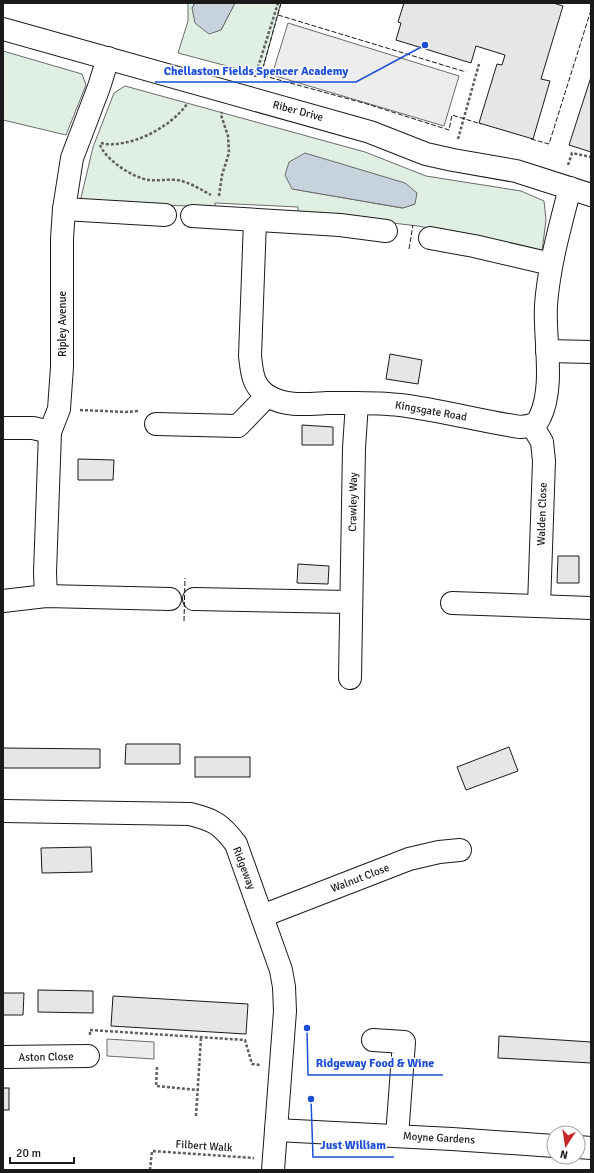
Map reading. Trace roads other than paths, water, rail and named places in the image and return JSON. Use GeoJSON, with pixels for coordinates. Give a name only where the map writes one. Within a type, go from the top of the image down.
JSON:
{"type":"FeatureCollection","features":[{"type":"Feature","properties":{"kind":"street","name":"Riber Drive"},"geometry":{"type":"LineString","coordinates":[[3,29],[370,132],[426,154],[516,171],[591,195]]}},
{"type":"Feature","properties":{"kind":"street","name":"Ripley Avenue"},"geometry":{"type":"LineString","coordinates":[[46,596],[45,573],[50,432],[59,409],[62,367],[62,239],[64,209],[72,158],[99,87],[108,58]]}},
{"type":"Feature","properties":{"kind":"street"},"geometry":{"type":"LineString","coordinates":[[532,426],[540,419],[545,403],[548,377],[546,306],[551,264],[570,188]]}},
{"type":"Feature","properties":{"kind":"street"},"geometry":{"type":"LineString","coordinates":[[64,209],[165,215]]}},
{"type":"Feature","properties":{"kind":"street"},"geometry":{"type":"LineString","coordinates":[[192,216],[340,225],[386,231]]}},
{"type":"Feature","properties":{"kind":"street","name":"Kingsgate Road"},"geometry":{"type":"LineString","coordinates":[[255,221],[250,356],[252,377],[259,388],[268,396],[286,403],[297,404],[357,403],[401,405],[520,427],[532,426]]}},
{"type":"Feature","properties":{"kind":"street"},"geometry":{"type":"LineString","coordinates":[[430,238],[474,246],[551,264]]}},
{"type":"Feature","properties":{"kind":"street"},"geometry":{"type":"LineString","coordinates":[[547,351],[591,352]]}},
{"type":"Feature","properties":{"kind":"street"},"geometry":{"type":"LineString","coordinates":[[156,424],[238,426],[268,396]]}},
{"type":"Feature","properties":{"kind":"street","name":"Crawley Way"},"geometry":{"type":"LineString","coordinates":[[350,678],[350,602],[354,448],[357,403]]}},
{"type":"Feature","properties":{"kind":"street","name":"Walden Close"},"geometry":{"type":"LineString","coordinates":[[532,426],[542,442],[544,461],[539,606]]}},
{"type":"Feature","properties":{"kind":"street"},"geometry":{"type":"LineString","coordinates":[[3,428],[33,428],[50,432]]}},
{"type":"Feature","properties":{"kind":"street"},"geometry":{"type":"LineString","coordinates":[[6,601],[46,596],[170,599]]}},
{"type":"Feature","properties":{"kind":"street"},"geometry":{"type":"LineString","coordinates":[[194,599],[350,602]]}},
{"type":"Feature","properties":{"kind":"street"},"geometry":{"type":"LineString","coordinates":[[452,603],[583,608]]}},
{"type":"Feature","properties":{"kind":"street","name":"Ridgeway"},"geometry":{"type":"LineString","coordinates":[[3,811],[190,814],[210,819],[226,831],[236,844],[282,970],[284,987],[285,1012],[273,1164]]}},
{"type":"Feature","properties":{"kind":"street","name":"Walnut Close"},"geometry":{"type":"LineString","coordinates":[[262,916],[409,859],[439,852],[460,850]]}},
{"type":"Feature","properties":{"kind":"street"},"geometry":{"type":"LineString","coordinates":[[373,1040],[404,1042],[397,1136]]}},
{"type":"Feature","properties":{"kind":"street","name":"Aston Close"},"geometry":{"type":"LineString","coordinates":[[3,1057],[88,1056]]}},
{"type":"Feature","properties":{"kind":"street","name":"Moyne Gardens"},"geometry":{"type":"LineString","coordinates":[[276,1130],[546,1145]]}},
{"type":"Feature","properties":{"kind":"place","name":"Chellaston Fields Spencer Academy"},"geometry":{"type":"Point","coordinates":[425,45]}},
{"type":"Feature","properties":{"kind":"place","name":"Ridgeway Food & Wine"},"geometry":{"type":"Point","coordinates":[307,1028]}},
{"type":"Feature","properties":{"kind":"place","name":"Just William"},"geometry":{"type":"Point","coordinates":[311,1099]}}]}
